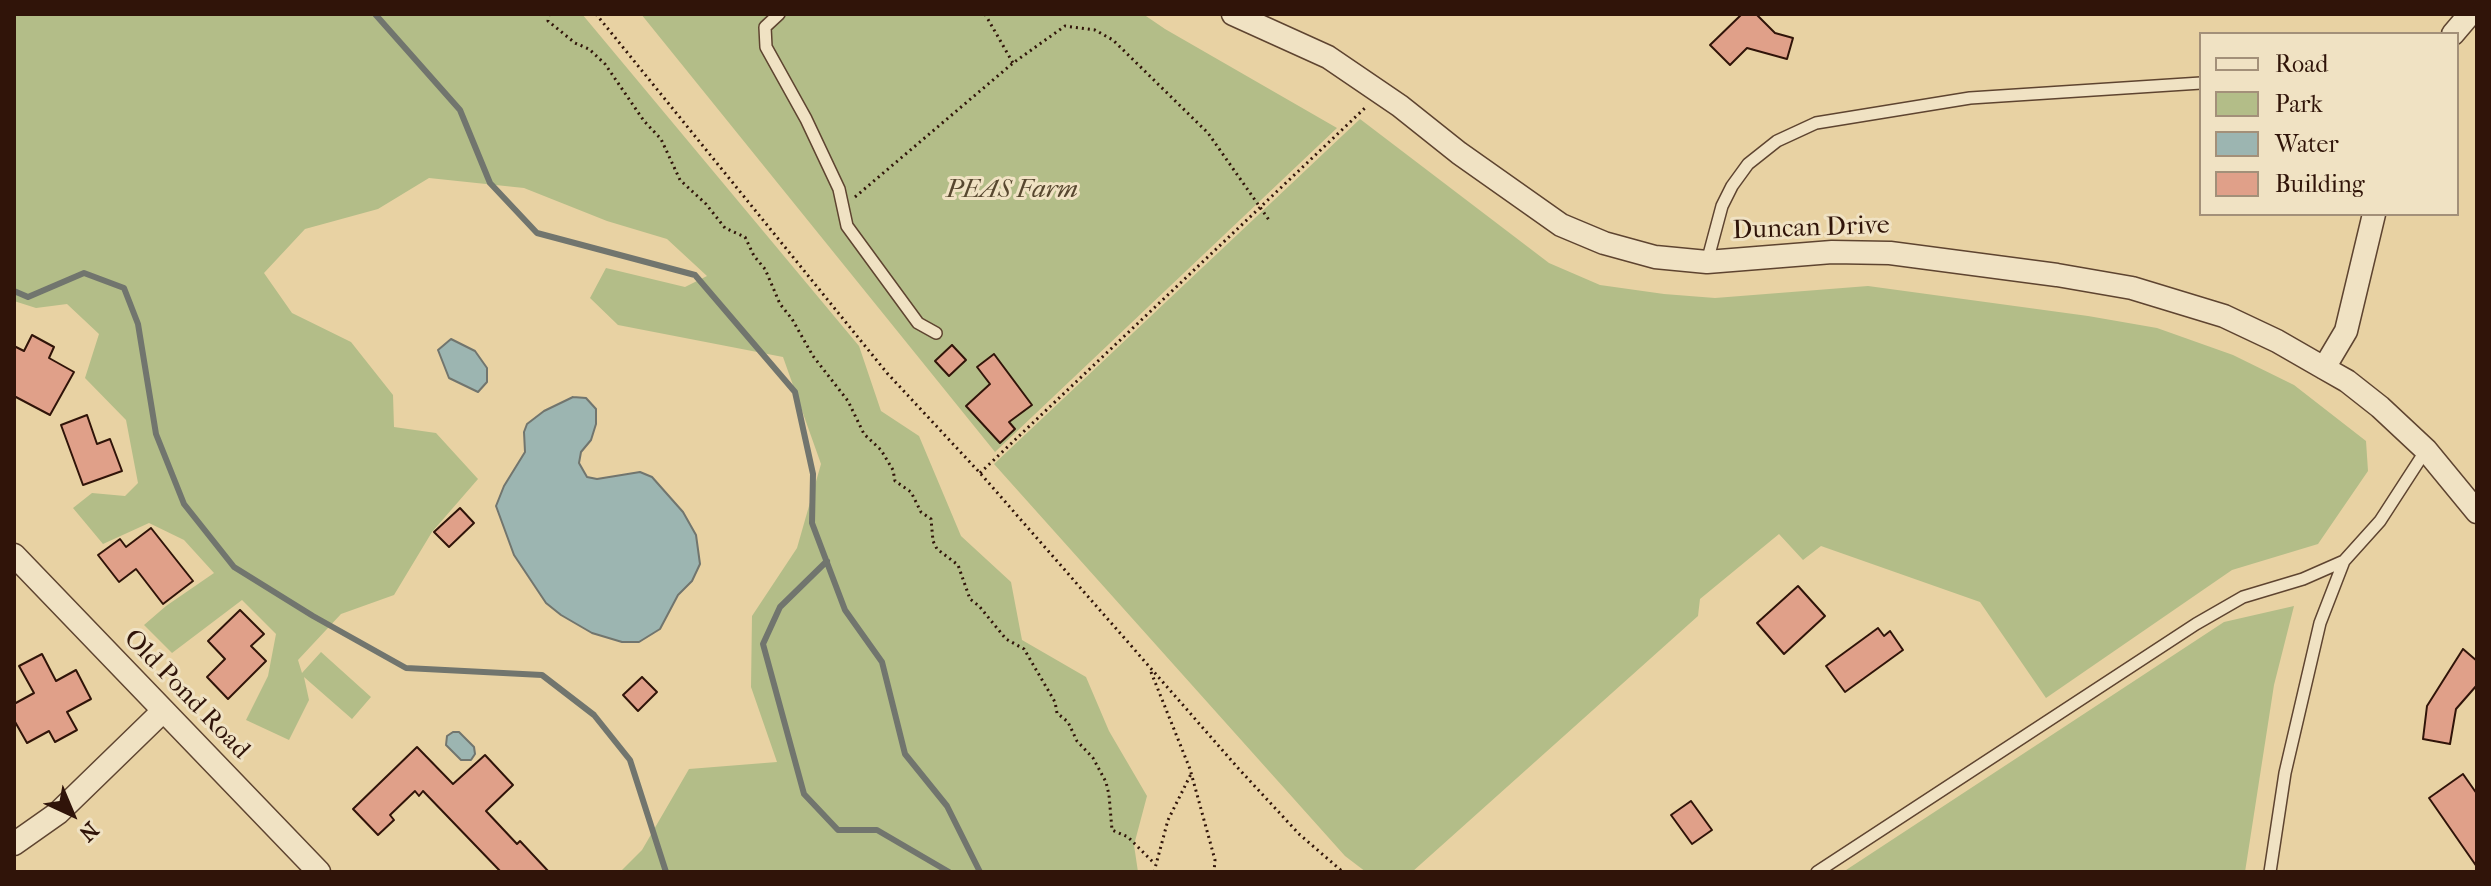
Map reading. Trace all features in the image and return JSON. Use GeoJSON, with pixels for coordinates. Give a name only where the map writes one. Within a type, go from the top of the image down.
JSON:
{"type":"FeatureCollection","features":[{"type":"Feature","properties":{"kind":"street","name":"Duncan Drive"},"geometry":{"type":"LineString","coordinates":[[1233,14],[1328,57],[1561,225],[1604,243],[1655,257],[1707,262],[1819,253],[1890,253],[2132,288],[2224,316],[2277,341],[2347,381],[2426,450],[2477,512]]}},
{"type":"Feature","properties":{"kind":"street"},"geometry":{"type":"LineString","coordinates":[[2455,32],[2470,14]]}},
{"type":"Feature","properties":{"kind":"street"},"geometry":{"type":"LineString","coordinates":[[2324,368],[2346,331],[2374,216]]}},
{"type":"Feature","properties":{"kind":"street","name":"Old Pond Road"},"geometry":{"type":"LineString","coordinates":[[14,555],[319,872]]}},
{"type":"Feature","properties":{"kind":"street"},"geometry":{"type":"LineString","coordinates":[[14,844],[58,813],[163,711]]}},
{"type":"Feature","properties":{"kind":"lane"},"geometry":{"type":"LineString","coordinates":[[779,14],[765,27],[766,47],[806,119],[839,189],[847,226],[918,323],[936,333]]}},
{"type":"Feature","properties":{"kind":"lane"},"geometry":{"type":"LineString","coordinates":[[1707,262],[1722,206],[1748,164],[1777,141],[1816,123],[1970,98],[2199,83]]}},
{"type":"Feature","properties":{"kind":"lane"},"geometry":{"type":"LineString","coordinates":[[2270,872],[2285,773],[2320,623],[2344,561],[2380,521],[2426,450]]}},
{"type":"Feature","properties":{"kind":"lane"},"geometry":{"type":"LineString","coordinates":[[1817,872],[2196,624],[2243,597],[2303,579],[2344,561]]}},
{"type":"Feature","properties":{"kind":"path"},"geometry":{"type":"LineString","coordinates":[[549,14],[548,21],[605,64],[644,121],[661,139],[680,180],[706,204],[725,228],[745,237],[754,256],[765,269],[780,304],[813,356],[848,401],[864,434],[881,450],[893,470],[895,481],[911,492],[921,512],[931,519],[933,541],[937,549],[958,565],[970,599],[1006,639],[1024,649],[1055,702],[1057,713],[1068,722],[1077,741],[1093,758],[1106,782],[1112,830],[1128,837],[1155,864]]}},
{"type":"Feature","properties":{"kind":"path"},"geometry":{"type":"LineString","coordinates":[[596,14],[887,373],[980,473],[1299,834],[1343,872]]}},
{"type":"Feature","properties":{"kind":"path"},"geometry":{"type":"LineString","coordinates":[[985,14],[1013,63]]}},
{"type":"Feature","properties":{"kind":"path"},"geometry":{"type":"LineString","coordinates":[[843,208],[1013,63],[1065,26],[1095,30],[1113,40],[1208,133],[1269,220]]}},
{"type":"Feature","properties":{"kind":"path"},"geometry":{"type":"LineString","coordinates":[[980,473],[1381,93]]}},
{"type":"Feature","properties":{"kind":"path"},"geometry":{"type":"LineString","coordinates":[[1150,669],[1191,774],[1215,860],[1214,872]]}},
{"type":"Feature","properties":{"kind":"path"},"geometry":{"type":"LineString","coordinates":[[1154,872],[1168,820],[1191,774]]}},
{"type":"Feature","properties":{"kind":"green space"},"geometry":{"type":"Polygon","coordinates":[[[14,14],[582,14],[859,346],[881,411],[919,436],[961,536],[1011,582],[1022,640],[1086,677],[1109,731],[1147,796],[1134,845],[1138,872],[620,872],[642,850],[689,769],[777,762],[751,687],[752,616],[797,548],[821,464],[783,357],[618,325],[590,298],[606,268],[685,287],[707,276],[667,239],[607,221],[524,188],[429,178],[378,209],[305,229],[264,273],[292,313],[351,342],[393,395],[394,427],[436,433],[478,479],[432,532],[394,595],[341,614],[298,660],[302,673],[321,652],[371,697],[352,719],[304,677],[309,700],[289,740],[246,720],[268,676],[276,634],[242,600],[172,653],[144,625],[214,573],[184,540],[149,523],[103,544],[73,508],[92,493],[125,496],[138,483],[126,420],[85,378],[99,334],[67,304],[36,308],[14,301],[14,14]]]}},
{"type":"Feature","properties":{"kind":"green space","name":"PEAS Farm"},"geometry":{"type":"Polygon","coordinates":[[[641,14],[1143,14],[1337,128],[995,452],[641,14]]]}},
{"type":"Feature","properties":{"kind":"green space"},"geometry":{"type":"Polygon","coordinates":[[[1360,119],[1549,263],[1600,285],[1715,298],[1868,286],[2157,328],[2233,355],[2294,385],[2366,441],[2368,471],[2318,544],[2232,570],[2046,698],[1980,602],[1821,546],[1803,560],[1779,534],[1700,599],[1698,616],[1412,872],[1366,872],[1345,856],[994,464],[1360,119]]]}},
{"type":"Feature","properties":{"kind":"green space"},"geometry":{"type":"Polygon","coordinates":[[[2294,606],[2274,685],[2245,872],[1843,872],[2224,622],[2294,606]]]}},
{"type":"Feature","properties":{"kind":"water"},"geometry":{"type":"Polygon","coordinates":[[[451,339],[475,351],[487,368],[487,382],[478,392],[449,378],[438,350],[451,339]]]}},
{"type":"Feature","properties":{"kind":"water"},"geometry":{"type":"Polygon","coordinates":[[[573,397],[586,398],[596,409],[591,440],[581,452],[579,463],[587,477],[597,479],[640,472],[652,477],[683,512],[696,535],[700,564],[692,581],[678,595],[660,629],[639,642],[622,642],[592,633],[546,603],[514,555],[496,506],[504,486],[525,452],[524,432],[527,424],[544,411],[573,397]]]}},
{"type":"Feature","properties":{"kind":"water"},"geometry":{"type":"Polygon","coordinates":[[[459,732],[474,747],[475,754],[471,760],[461,760],[446,745],[447,736],[459,732]]]}},
{"type":"Feature","properties":{"kind":"building"},"geometry":{"type":"Polygon","coordinates":[[[1742,14],[1756,14],[1775,33],[1793,38],[1787,59],[1747,48],[1730,65],[1710,45],[1742,14]]]}},
{"type":"Feature","properties":{"kind":"building"},"geometry":{"type":"Polygon","coordinates":[[[32,335],[54,347],[49,358],[74,372],[50,415],[14,396],[14,346],[24,351],[32,335]]]}},
{"type":"Feature","properties":{"kind":"building"},"geometry":{"type":"Polygon","coordinates":[[[952,345],[966,360],[949,376],[935,361],[952,345]]]}},
{"type":"Feature","properties":{"kind":"building"},"geometry":{"type":"Polygon","coordinates":[[[994,354],[1032,405],[1009,422],[1015,429],[1000,443],[966,406],[990,384],[977,367],[994,354]]]}},
{"type":"Feature","properties":{"kind":"building"},"geometry":{"type":"Polygon","coordinates":[[[87,415],[97,444],[110,439],[122,471],[83,485],[61,425],[87,415]]]}},
{"type":"Feature","properties":{"kind":"building"},"geometry":{"type":"Polygon","coordinates":[[[460,508],[474,523],[449,547],[434,532],[460,508]]]}},
{"type":"Feature","properties":{"kind":"building"},"geometry":{"type":"Polygon","coordinates":[[[151,528],[193,581],[163,604],[136,569],[119,582],[98,555],[120,539],[126,547],[151,528]]]}},
{"type":"Feature","properties":{"kind":"building"},"geometry":{"type":"Polygon","coordinates":[[[1798,586],[1825,616],[1784,654],[1757,623],[1798,586]]]}},
{"type":"Feature","properties":{"kind":"building"},"geometry":{"type":"Polygon","coordinates":[[[240,610],[264,634],[251,646],[266,661],[228,699],[207,677],[225,659],[208,641],[240,610]]]}},
{"type":"Feature","properties":{"kind":"building"},"geometry":{"type":"Polygon","coordinates":[[[1878,628],[1884,636],[1890,631],[1903,650],[1845,692],[1826,666],[1878,628]]]}},
{"type":"Feature","properties":{"kind":"building"},"geometry":{"type":"Polygon","coordinates":[[[2463,649],[2477,661],[2477,685],[2456,709],[2450,744],[2423,739],[2427,706],[2463,649]]]}},
{"type":"Feature","properties":{"kind":"building"},"geometry":{"type":"Polygon","coordinates":[[[42,654],[56,681],[76,670],[91,699],[67,712],[77,730],[55,742],[49,731],[27,743],[14,720],[14,704],[34,693],[19,666],[42,654]]]}},
{"type":"Feature","properties":{"kind":"building"},"geometry":{"type":"Polygon","coordinates":[[[642,677],[657,692],[638,711],[623,695],[642,677]]]}},
{"type":"Feature","properties":{"kind":"building"},"geometry":{"type":"Polygon","coordinates":[[[417,747],[453,784],[485,755],[513,785],[486,811],[549,872],[501,872],[423,791],[419,796],[415,791],[390,815],[394,820],[378,835],[353,809],[417,747]]]}},
{"type":"Feature","properties":{"kind":"building"},"geometry":{"type":"Polygon","coordinates":[[[2463,774],[2477,794],[2477,867],[2429,798],[2463,774]]]}},
{"type":"Feature","properties":{"kind":"building"},"geometry":{"type":"Polygon","coordinates":[[[1691,801],[1712,830],[1692,844],[1671,815],[1691,801]]]}},
{"type":"Feature","properties":{"kind":"waterway"},"geometry":{"type":"LineString","coordinates":[[375,14],[460,110],[490,183],[537,233],[695,275],[795,392],[813,474],[812,523],[845,610],[882,662],[905,754],[947,806],[980,872]]}},
{"type":"Feature","properties":{"kind":"waterway"},"geometry":{"type":"LineString","coordinates":[[14,291],[28,297],[84,273],[124,288],[138,324],[156,434],[184,504],[234,567],[406,668],[542,675],[594,715],[630,760],[666,872]]}},
{"type":"Feature","properties":{"kind":"waterway"},"geometry":{"type":"LineString","coordinates":[[827,561],[780,607],[763,644],[804,794],[838,830],[877,830],[949,872]]}}]}
